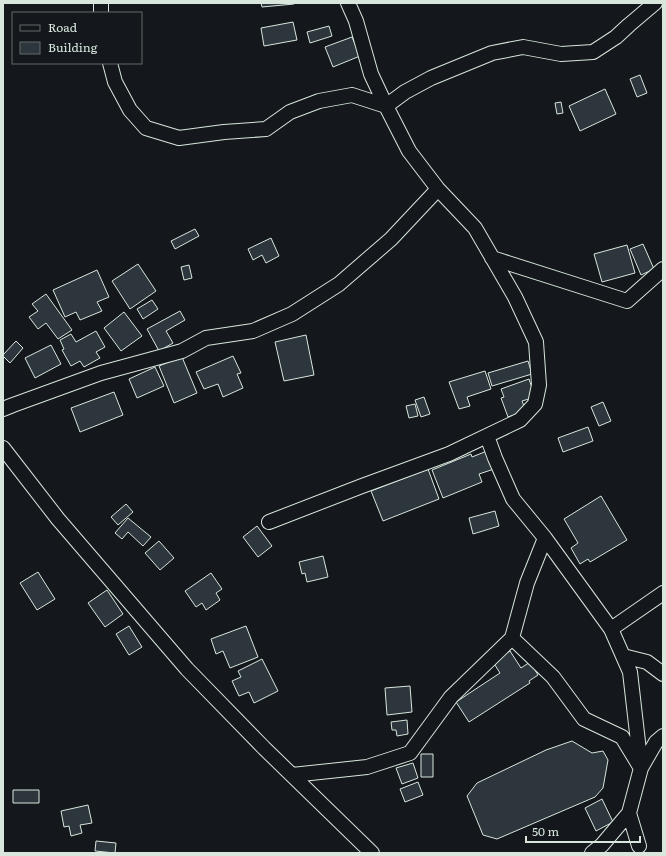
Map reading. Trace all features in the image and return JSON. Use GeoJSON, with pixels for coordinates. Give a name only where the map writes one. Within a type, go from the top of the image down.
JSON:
{"type":"FeatureCollection","features":[{"type":"Feature","properties":{"kind":"street"},"geometry":{"type":"LineString","coordinates":[[269,522],[449,454],[520,420],[534,404],[539,385],[536,342],[515,297],[475,228],[438,189],[410,151],[371,74],[356,21],[348,3]]}},
{"type":"Feature","properties":{"kind":"street"},"geometry":{"type":"LineString","coordinates":[[386,106],[405,92],[432,78],[492,53],[523,47],[561,54],[593,52],[616,37],[655,3]]}},
{"type":"Feature","properties":{"kind":"street"},"geometry":{"type":"LineString","coordinates":[[110,64],[115,82],[130,110],[146,128],[179,138],[224,132],[266,129],[290,112],[319,101],[352,95],[386,106]]}},
{"type":"Feature","properties":{"kind":"street"},"geometry":{"type":"LineString","coordinates":[[3,410],[13,404],[101,373],[182,351],[206,338],[253,331],[292,314],[339,284],[391,239],[438,189]]}},
{"type":"Feature","properties":{"kind":"street"},"geometry":{"type":"LineString","coordinates":[[492,258],[627,301],[663,269]]}},
{"type":"Feature","properties":{"kind":"street"},"geometry":{"type":"LineString","coordinates":[[487,436],[513,500],[545,538],[611,629],[630,672],[641,768]]}},
{"type":"Feature","properties":{"kind":"street"},"geometry":{"type":"LineString","coordinates":[[3,448],[58,519],[187,669],[372,853]]}},
{"type":"Feature","properties":{"kind":"street"},"geometry":{"type":"LineString","coordinates":[[292,775],[367,767],[410,753],[452,697],[512,638],[527,582],[545,538]]}},
{"type":"Feature","properties":{"kind":"street"},"geometry":{"type":"LineString","coordinates":[[611,629],[663,593]]}},
{"type":"Feature","properties":{"kind":"street"},"geometry":{"type":"LineString","coordinates":[[512,638],[553,677],[584,719],[622,737],[641,768]]}},
{"type":"Feature","properties":{"kind":"street"},"geometry":{"type":"LineString","coordinates":[[623,656],[648,662],[663,674]]}},
{"type":"Feature","properties":{"kind":"street"},"geometry":{"type":"LineString","coordinates":[[592,853],[602,845],[629,813],[641,768],[656,742],[663,736]]}},
{"type":"Feature","properties":{"kind":"street"},"geometry":{"type":"LineString","coordinates":[[629,813],[640,851]]}},
{"type":"Feature","properties":{"kind":"building"},"geometry":{"type":"Polygon","coordinates":[[[261,3],[294,3],[294,4],[262,7],[261,3]]]}},
{"type":"Feature","properties":{"kind":"building"},"geometry":{"type":"Polygon","coordinates":[[[293,22],[297,40],[264,46],[261,28],[293,22]]]}},
{"type":"Feature","properties":{"kind":"building"},"geometry":{"type":"Polygon","coordinates":[[[329,26],[332,36],[310,43],[307,32],[329,26]]]}},
{"type":"Feature","properties":{"kind":"building"},"geometry":{"type":"Polygon","coordinates":[[[352,37],[360,56],[333,67],[325,47],[352,37]]]}},
{"type":"Feature","properties":{"kind":"building"},"geometry":{"type":"Polygon","coordinates":[[[640,75],[647,93],[637,97],[630,79],[640,75]]]}},
{"type":"Feature","properties":{"kind":"building"},"geometry":{"type":"Polygon","coordinates":[[[605,89],[616,114],[580,131],[569,106],[605,89]]]}},
{"type":"Feature","properties":{"kind":"building"},"geometry":{"type":"Polygon","coordinates":[[[561,102],[563,113],[557,114],[555,103],[561,102]]]}},
{"type":"Feature","properties":{"kind":"building"},"geometry":{"type":"Polygon","coordinates":[[[195,229],[199,236],[175,249],[171,241],[195,229]]]}},
{"type":"Feature","properties":{"kind":"building"},"geometry":{"type":"Polygon","coordinates":[[[271,238],[279,256],[266,263],[262,255],[253,260],[248,249],[271,238]]]}},
{"type":"Feature","properties":{"kind":"building"},"geometry":{"type":"Polygon","coordinates":[[[643,244],[654,269],[641,275],[630,249],[643,244]]]}},
{"type":"Feature","properties":{"kind":"building"},"geometry":{"type":"Polygon","coordinates":[[[627,245],[635,273],[602,282],[594,254],[627,245]]]}},
{"type":"Feature","properties":{"kind":"building"},"geometry":{"type":"Polygon","coordinates":[[[138,264],[156,291],[130,309],[112,281],[138,264]]]}},
{"type":"Feature","properties":{"kind":"building"},"geometry":{"type":"Polygon","coordinates":[[[189,265],[192,278],[184,280],[181,267],[189,265]]]}},
{"type":"Feature","properties":{"kind":"building"},"geometry":{"type":"Polygon","coordinates":[[[97,270],[109,297],[97,302],[102,311],[80,320],[76,312],[65,317],[53,290],[97,270]]]}},
{"type":"Feature","properties":{"kind":"building"},"geometry":{"type":"Polygon","coordinates":[[[46,294],[72,330],[58,339],[46,323],[38,329],[29,317],[38,311],[32,304],[46,294]]]}},
{"type":"Feature","properties":{"kind":"building"},"geometry":{"type":"Polygon","coordinates":[[[152,300],[158,309],[143,319],[137,309],[152,300]]]}},
{"type":"Feature","properties":{"kind":"building"},"geometry":{"type":"Polygon","coordinates":[[[180,311],[185,320],[166,331],[173,343],[159,351],[147,329],[180,311]]]}},
{"type":"Feature","properties":{"kind":"building"},"geometry":{"type":"Polygon","coordinates":[[[124,312],[142,336],[121,351],[104,328],[124,312]]]}},
{"type":"Feature","properties":{"kind":"building"},"geometry":{"type":"Polygon","coordinates":[[[96,331],[105,347],[96,352],[100,358],[84,367],[80,361],[71,366],[62,350],[64,349],[60,340],[71,334],[76,342],[96,331]]]}},
{"type":"Feature","properties":{"kind":"building"},"geometry":{"type":"Polygon","coordinates":[[[306,335],[314,375],[284,381],[275,342],[306,335]]]}},
{"type":"Feature","properties":{"kind":"building"},"geometry":{"type":"Polygon","coordinates":[[[16,341],[23,348],[10,363],[3,355],[16,341]]]}},
{"type":"Feature","properties":{"kind":"building"},"geometry":{"type":"Polygon","coordinates":[[[51,345],[61,364],[35,378],[25,358],[51,345]]]}},
{"type":"Feature","properties":{"kind":"building"},"geometry":{"type":"Polygon","coordinates":[[[233,356],[241,373],[237,374],[243,388],[223,397],[218,384],[204,389],[196,372],[233,356]]]}},
{"type":"Feature","properties":{"kind":"building"},"geometry":{"type":"Polygon","coordinates":[[[182,357],[197,393],[174,403],[159,366],[182,357]]]}},
{"type":"Feature","properties":{"kind":"building"},"geometry":{"type":"Polygon","coordinates":[[[528,361],[532,374],[492,386],[488,373],[528,361]]]}},
{"type":"Feature","properties":{"kind":"building"},"geometry":{"type":"Polygon","coordinates":[[[155,367],[164,386],[137,398],[129,379],[155,367]]]}},
{"type":"Feature","properties":{"kind":"building"},"geometry":{"type":"Polygon","coordinates":[[[485,371],[491,389],[467,397],[470,406],[459,409],[449,382],[485,371]]]}},
{"type":"Feature","properties":{"kind":"building"},"geometry":{"type":"Polygon","coordinates":[[[529,379],[535,397],[522,401],[526,411],[508,417],[501,398],[504,397],[501,389],[529,379]]]}},
{"type":"Feature","properties":{"kind":"building"},"geometry":{"type":"Polygon","coordinates":[[[114,392],[123,415],[80,432],[71,408],[114,392]]]}},
{"type":"Feature","properties":{"kind":"building"},"geometry":{"type":"Polygon","coordinates":[[[424,397],[430,414],[421,417],[415,400],[424,397]]]}},
{"type":"Feature","properties":{"kind":"building"},"geometry":{"type":"Polygon","coordinates":[[[603,402],[611,421],[599,426],[591,407],[603,402]]]}},
{"type":"Feature","properties":{"kind":"building"},"geometry":{"type":"Polygon","coordinates":[[[415,404],[418,416],[409,418],[406,406],[415,404]]]}},
{"type":"Feature","properties":{"kind":"building"},"geometry":{"type":"Polygon","coordinates":[[[588,427],[593,441],[563,452],[558,438],[588,427]]]}},
{"type":"Feature","properties":{"kind":"building"},"geometry":{"type":"Polygon","coordinates":[[[487,451],[494,469],[479,474],[482,482],[443,498],[432,470],[471,454],[472,457],[487,451]]]}},
{"type":"Feature","properties":{"kind":"building"},"geometry":{"type":"Polygon","coordinates":[[[428,469],[439,499],[383,521],[371,491],[428,469]]]}},
{"type":"Feature","properties":{"kind":"building"},"geometry":{"type":"Polygon","coordinates":[[[601,496],[627,540],[590,562],[588,559],[580,564],[571,548],[578,543],[564,519],[601,496]]]}},
{"type":"Feature","properties":{"kind":"building"},"geometry":{"type":"Polygon","coordinates":[[[126,504],[133,512],[118,525],[111,517],[126,504]]]}},
{"type":"Feature","properties":{"kind":"building"},"geometry":{"type":"Polygon","coordinates":[[[495,511],[499,526],[473,534],[469,518],[495,511]]]}},
{"type":"Feature","properties":{"kind":"building"},"geometry":{"type":"Polygon","coordinates":[[[128,518],[151,537],[143,546],[128,532],[122,539],[115,533],[128,518]]]}},
{"type":"Feature","properties":{"kind":"building"},"geometry":{"type":"Polygon","coordinates":[[[257,526],[272,546],[258,557],[243,537],[257,526]]]}},
{"type":"Feature","properties":{"kind":"building"},"geometry":{"type":"Polygon","coordinates":[[[159,541],[174,558],[160,570],[145,553],[159,541]]]}},
{"type":"Feature","properties":{"kind":"building"},"geometry":{"type":"Polygon","coordinates":[[[323,556],[328,577],[307,582],[305,573],[302,574],[299,562],[323,556]]]}},
{"type":"Feature","properties":{"kind":"building"},"geometry":{"type":"Polygon","coordinates":[[[38,572],[55,599],[37,610],[20,583],[38,572]]]}},
{"type":"Feature","properties":{"kind":"building"},"geometry":{"type":"Polygon","coordinates":[[[211,573],[222,589],[216,593],[220,600],[206,610],[202,603],[196,607],[185,591],[211,573]]]}},
{"type":"Feature","properties":{"kind":"building"},"geometry":{"type":"Polygon","coordinates":[[[107,590],[123,614],[105,627],[88,603],[107,590]]]}},
{"type":"Feature","properties":{"kind":"building"},"geometry":{"type":"Polygon","coordinates":[[[129,626],[142,647],[129,655],[116,634],[129,626]]]}},
{"type":"Feature","properties":{"kind":"building"},"geometry":{"type":"Polygon","coordinates":[[[246,626],[258,657],[230,668],[223,651],[216,654],[211,639],[246,626]]]}},
{"type":"Feature","properties":{"kind":"building"},"geometry":{"type":"Polygon","coordinates":[[[510,651],[521,668],[530,662],[538,675],[529,681],[530,683],[469,722],[456,702],[500,673],[493,662],[510,651]]]}},
{"type":"Feature","properties":{"kind":"building"},"geometry":{"type":"Polygon","coordinates":[[[262,659],[278,691],[254,703],[249,692],[239,696],[232,681],[241,677],[238,671],[262,659]]]}},
{"type":"Feature","properties":{"kind":"building"},"geometry":{"type":"Polygon","coordinates":[[[410,686],[412,712],[387,715],[385,688],[410,686]]]}},
{"type":"Feature","properties":{"kind":"building"},"geometry":{"type":"Polygon","coordinates":[[[407,720],[408,734],[397,736],[396,730],[392,730],[391,722],[407,720]]]}},
{"type":"Feature","properties":{"kind":"building"},"geometry":{"type":"Polygon","coordinates":[[[572,741],[592,753],[603,751],[608,760],[603,788],[595,797],[497,839],[483,835],[467,796],[477,783],[546,750],[572,741]]]}},
{"type":"Feature","properties":{"kind":"building"},"geometry":{"type":"Polygon","coordinates":[[[421,754],[433,754],[433,777],[421,777],[421,754]]]}},
{"type":"Feature","properties":{"kind":"building"},"geometry":{"type":"Polygon","coordinates":[[[413,763],[418,778],[402,784],[396,768],[413,763]]]}},
{"type":"Feature","properties":{"kind":"building"},"geometry":{"type":"Polygon","coordinates":[[[418,782],[423,795],[405,802],[400,789],[418,782]]]}},
{"type":"Feature","properties":{"kind":"building"},"geometry":{"type":"Polygon","coordinates":[[[13,790],[39,790],[39,803],[13,803],[13,790]]]}},
{"type":"Feature","properties":{"kind":"building"},"geometry":{"type":"Polygon","coordinates":[[[602,799],[613,822],[596,831],[585,808],[602,799]]]}},
{"type":"Feature","properties":{"kind":"building"},"geometry":{"type":"Polygon","coordinates":[[[88,805],[92,823],[80,825],[82,833],[71,836],[69,826],[64,827],[61,811],[88,805]]]}},
{"type":"Feature","properties":{"kind":"building"},"geometry":{"type":"Polygon","coordinates":[[[96,841],[116,843],[115,853],[95,851],[96,841]]]}}]}
